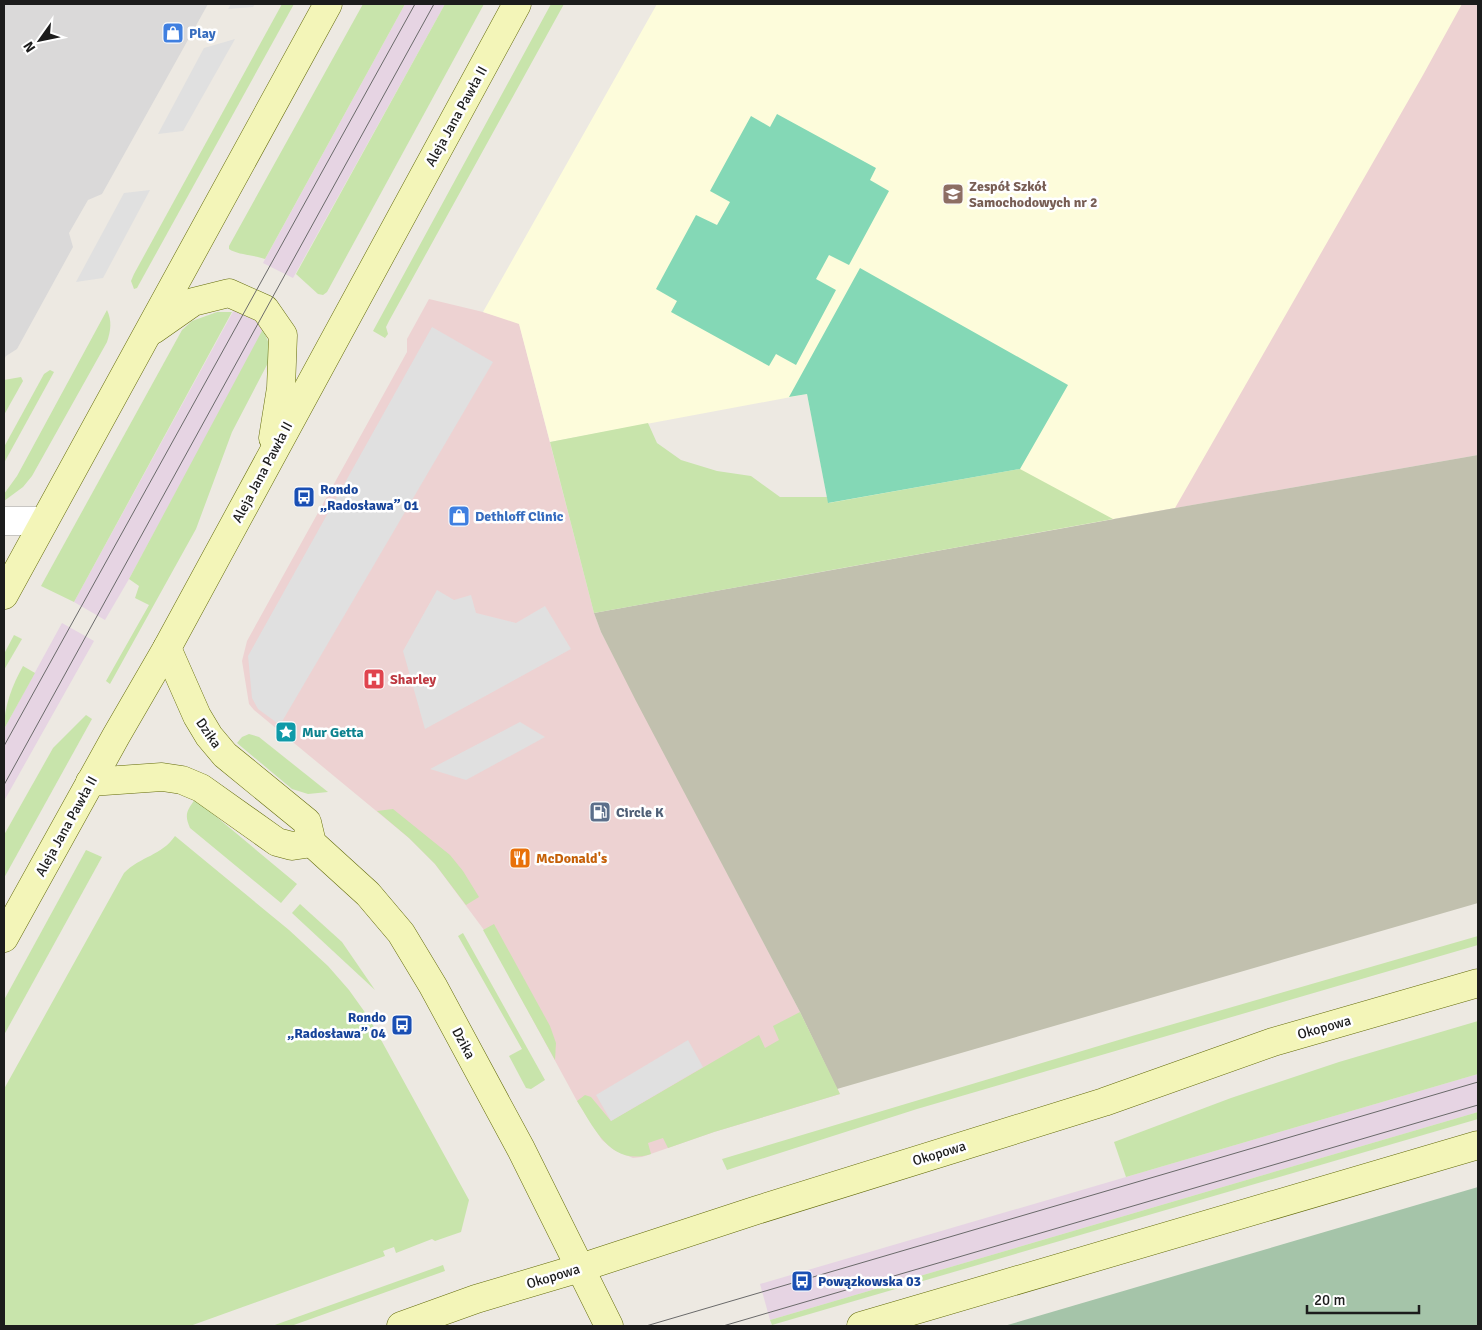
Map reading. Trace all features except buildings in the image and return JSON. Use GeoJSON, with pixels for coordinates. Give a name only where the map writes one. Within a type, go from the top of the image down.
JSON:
{"type":"FeatureCollection","features":[{"type":"Feature","properties":{"kind":"main road"},"geometry":{"type":"LineString","coordinates":[[4,595],[328,4]]}},
{"type":"Feature","properties":{"kind":"main road","name":"Aleja Jana Pawła II"},"geometry":{"type":"LineString","coordinates":[[4,938],[167,648],[518,4]]}},
{"type":"Feature","properties":{"kind":"main road"},"geometry":{"type":"LineString","coordinates":[[148,334],[193,302],[209,297],[229,293],[265,309],[283,335],[281,388],[268,461]]}},
{"type":"Feature","properties":{"kind":"main road","name":"Dzika"},"geometry":{"type":"LineString","coordinates":[[167,648],[197,716],[209,736],[225,755],[307,822],[312,844],[368,894],[401,933],[451,1020],[536,1179],[609,1326]]}},
{"type":"Feature","properties":{"kind":"main road"},"geometry":{"type":"LineString","coordinates":[[90,782],[162,777],[182,780],[202,788],[277,842],[292,846],[312,844]]}},
{"type":"Feature","properties":{"kind":"main road","name":"Okopowa"},"geometry":{"type":"LineString","coordinates":[[401,1326],[476,1299],[580,1268],[757,1210],[1104,1102],[1273,1042],[1478,983]]}},
{"type":"Feature","properties":{"kind":"main road"},"geometry":{"type":"LineString","coordinates":[[861,1326],[1478,1145]]}},
{"type":"Feature","properties":{"kind":"street"},"geometry":{"type":"LineString","coordinates":[[4,522],[44,521]]}},
{"type":"Feature","properties":{"kind":"shaded area"},"geometry":{"type":"Polygon","coordinates":[[[4,4],[208,4],[102,194],[88,200],[69,233],[73,247],[17,349],[6,356],[4,360],[4,4]]]}},
{"type":"Feature","properties":{"kind":"shaded area"},"geometry":{"type":"Polygon","coordinates":[[[231,4],[255,4],[253,7],[228,9],[231,4]]]}},
{"type":"Feature","properties":{"kind":"shaded area"},"geometry":{"type":"Polygon","coordinates":[[[405,4],[445,4],[293,278],[263,263],[405,4]]]}},
{"type":"Feature","properties":{"kind":"shaded area","name":"Zespół Szkół Samochodowych nr 2"},"geometry":{"type":"Polygon","coordinates":[[[657,4],[1462,4],[1175,508],[841,568],[807,394],[550,442],[519,324],[483,312],[657,4]]]}},
{"type":"Feature","properties":{"kind":"shaded area"},"geometry":{"type":"Polygon","coordinates":[[[1316,4],[1478,4],[1478,455],[1113,519],[1316,4]]]}},
{"type":"Feature","properties":{"kind":"shaded area"},"geometry":{"type":"Polygon","coordinates":[[[235,39],[183,131],[158,134],[204,48],[235,39]]]}},
{"type":"Feature","properties":{"kind":"shaded area"},"geometry":{"type":"Polygon","coordinates":[[[150,190],[103,278],[76,282],[124,193],[150,190]]]}},
{"type":"Feature","properties":{"kind":"shaded area"},"geometry":{"type":"Polygon","coordinates":[[[429,299],[519,323],[594,613],[601,632],[800,1012],[840,1094],[714,1132],[642,1157],[633,1158],[614,1150],[602,1140],[577,1101],[484,930],[435,864],[409,838],[249,704],[242,661],[247,641],[407,352],[407,339],[429,299]]]}},
{"type":"Feature","properties":{"kind":"shaded area"},"geometry":{"type":"Polygon","coordinates":[[[235,308],[266,326],[105,620],[74,602],[235,308]]]}},
{"type":"Feature","properties":{"kind":"shaded area"},"geometry":{"type":"Polygon","coordinates":[[[432,327],[493,362],[280,725],[258,709],[252,698],[248,656],[432,327]]]}},
{"type":"Feature","properties":{"kind":"shaded area"},"geometry":{"type":"Polygon","coordinates":[[[1478,455],[1478,903],[837,1089],[800,1012],[636,701],[601,632],[594,613],[1478,455]]]}},
{"type":"Feature","properties":{"kind":"shaded area"},"geometry":{"type":"Polygon","coordinates":[[[437,590],[454,600],[471,595],[476,613],[516,623],[545,606],[571,649],[425,729],[403,651],[437,590]]]}},
{"type":"Feature","properties":{"kind":"shaded area"},"geometry":{"type":"Polygon","coordinates":[[[62,623],[94,641],[4,801],[4,729],[62,623]]]}},
{"type":"Feature","properties":{"kind":"shaded area"},"geometry":{"type":"Polygon","coordinates":[[[520,722],[545,737],[466,780],[430,769],[520,722]]]}},
{"type":"Feature","properties":{"kind":"shaded area"},"geometry":{"type":"Polygon","coordinates":[[[688,1040],[703,1067],[611,1121],[596,1095],[688,1040]]]}},
{"type":"Feature","properties":{"kind":"shaded area"},"geometry":{"type":"Polygon","coordinates":[[[1478,1074],[1478,1112],[770,1320],[760,1284],[1478,1074]]]}},
{"type":"Feature","properties":{"kind":"shaded area"},"geometry":{"type":"Polygon","coordinates":[[[1478,1187],[1478,1326],[1004,1326],[1478,1187]]]}},
{"type":"Feature","properties":{"kind":"green space"},"geometry":{"type":"Polygon","coordinates":[[[282,4],[294,4],[137,288],[134,289],[131,281],[134,274],[282,4]]]}},
{"type":"Feature","properties":{"kind":"green space"},"geometry":{"type":"Polygon","coordinates":[[[363,4],[405,4],[265,259],[241,254],[229,249],[229,246],[363,4]]]}},
{"type":"Feature","properties":{"kind":"green space"},"geometry":{"type":"Polygon","coordinates":[[[445,4],[484,4],[327,292],[323,295],[318,294],[296,274],[445,4]]]}},
{"type":"Feature","properties":{"kind":"green space"},"geometry":{"type":"Polygon","coordinates":[[[551,4],[564,4],[389,321],[386,327],[388,334],[385,338],[373,331],[551,4]]]}},
{"type":"Feature","properties":{"kind":"green space"},"geometry":{"type":"Polygon","coordinates":[[[777,114],[876,168],[870,180],[889,191],[849,265],[829,255],[816,279],[836,290],[796,365],[776,354],[769,366],[671,312],[677,301],[656,289],[696,215],[717,225],[730,202],[710,191],[751,116],[770,127],[777,114]]]}},
{"type":"Feature","properties":{"kind":"green space"},"geometry":{"type":"Polygon","coordinates":[[[860,268],[1068,385],[1020,469],[828,503],[807,394],[789,397],[860,268]]]}},
{"type":"Feature","properties":{"kind":"green space"},"geometry":{"type":"Polygon","coordinates":[[[107,310],[110,326],[107,342],[32,476],[23,487],[4,501],[4,494],[17,476],[107,310]]]}},
{"type":"Feature","properties":{"kind":"green space"},"geometry":{"type":"Polygon","coordinates":[[[217,312],[232,312],[74,602],[41,586],[182,330],[192,321],[217,312]]]}},
{"type":"Feature","properties":{"kind":"green space"},"geometry":{"type":"Polygon","coordinates":[[[263,329],[269,344],[269,361],[232,432],[196,529],[110,684],[106,681],[149,605],[135,598],[139,586],[129,579],[263,329]]]}},
{"type":"Feature","properties":{"kind":"green space"},"geometry":{"type":"Polygon","coordinates":[[[50,370],[54,372],[4,463],[4,447],[44,374],[50,370]]]}},
{"type":"Feature","properties":{"kind":"green space"},"geometry":{"type":"Polygon","coordinates":[[[21,377],[23,381],[4,415],[4,380],[21,377]]]}},
{"type":"Feature","properties":{"kind":"green space"},"geometry":{"type":"Polygon","coordinates":[[[648,423],[657,443],[681,460],[717,471],[751,476],[780,497],[827,497],[829,503],[1020,469],[1113,519],[594,613],[550,442],[648,423]]]}},
{"type":"Feature","properties":{"kind":"green space"},"geometry":{"type":"Polygon","coordinates":[[[14,635],[22,639],[4,670],[4,654],[14,635]]]}},
{"type":"Feature","properties":{"kind":"green space"},"geometry":{"type":"Polygon","coordinates":[[[23,666],[35,673],[4,729],[5,712],[9,696],[23,666]]]}},
{"type":"Feature","properties":{"kind":"green space"},"geometry":{"type":"Polygon","coordinates":[[[86,715],[92,719],[4,878],[4,835],[53,748],[86,715]]]}},
{"type":"Feature","properties":{"kind":"green space"},"geometry":{"type":"Polygon","coordinates":[[[249,734],[259,737],[328,792],[308,794],[292,789],[237,743],[242,737],[249,734]]]}},
{"type":"Feature","properties":{"kind":"green space"},"geometry":{"type":"Polygon","coordinates":[[[195,799],[297,884],[281,903],[190,828],[187,813],[195,799]]]}},
{"type":"Feature","properties":{"kind":"green space"},"geometry":{"type":"Polygon","coordinates":[[[393,809],[450,855],[463,871],[479,897],[466,905],[435,864],[409,838],[377,811],[393,809]]]}},
{"type":"Feature","properties":{"kind":"green space"},"geometry":{"type":"Polygon","coordinates":[[[175,836],[289,930],[328,966],[349,990],[369,1018],[469,1200],[461,1232],[435,1241],[432,1239],[396,1253],[394,1247],[383,1251],[385,1256],[190,1326],[4,1326],[4,1089],[124,873],[130,867],[164,848],[175,836]]]}},
{"type":"Feature","properties":{"kind":"green space"},"geometry":{"type":"Polygon","coordinates":[[[86,850],[102,857],[4,1035],[4,1000],[86,850]]]}},
{"type":"Feature","properties":{"kind":"green space"},"geometry":{"type":"Polygon","coordinates":[[[300,904],[342,942],[375,990],[292,913],[300,904]]]}},
{"type":"Feature","properties":{"kind":"green space"},"geometry":{"type":"Polygon","coordinates":[[[494,924],[550,1026],[556,1043],[555,1060],[483,930],[494,924]]]}},
{"type":"Feature","properties":{"kind":"green space"},"geometry":{"type":"Polygon","coordinates":[[[463,933],[545,1080],[531,1089],[526,1088],[509,1056],[522,1049],[458,936],[463,933]]]}},
{"type":"Feature","properties":{"kind":"green space"},"geometry":{"type":"Polygon","coordinates":[[[1478,936],[1478,945],[917,1109],[727,1170],[722,1159],[1132,1036],[1478,936]]]}},
{"type":"Feature","properties":{"kind":"green space"},"geometry":{"type":"Polygon","coordinates":[[[800,1012],[840,1094],[668,1148],[663,1138],[648,1143],[651,1154],[637,1157],[625,1155],[614,1150],[605,1142],[597,1133],[577,1101],[585,1095],[591,1097],[611,1121],[759,1035],[765,1048],[779,1040],[773,1026],[800,1012]]]}},
{"type":"Feature","properties":{"kind":"green space"},"geometry":{"type":"Polygon","coordinates":[[[1478,1021],[1478,1074],[1126,1177],[1114,1142],[1231,1098],[1339,1062],[1478,1021]]]}},
{"type":"Feature","properties":{"kind":"green space"},"geometry":{"type":"Polygon","coordinates":[[[1478,1112],[1478,1119],[772,1325],[770,1320],[1478,1112]]]}},
{"type":"Feature","properties":{"kind":"green space"},"geometry":{"type":"Polygon","coordinates":[[[443,1265],[445,1271],[291,1326],[272,1326],[443,1265]]]}},
{"type":"Feature","properties":{"kind":"tram line"},"geometry":{"type":"LineString","coordinates":[[4,746],[415,4]]}},
{"type":"Feature","properties":{"kind":"tram line"},"geometry":{"type":"LineString","coordinates":[[4,785],[434,4]]}},
{"type":"Feature","properties":{"kind":"tram line"},"geometry":{"type":"LineString","coordinates":[[646,1326],[1478,1082]]}},
{"type":"Feature","properties":{"kind":"tram line"},"geometry":{"type":"LineString","coordinates":[[723,1326],[1478,1105]]}},
{"type":"Feature","properties":{"kind":"place","name":"Play"},"geometry":{"type":"Point","coordinates":[173,33]}},
{"type":"Feature","properties":{"kind":"place","name":"Zespół Szkół Samochodowych nr 2"},"geometry":{"type":"Point","coordinates":[953,194]}},
{"type":"Feature","properties":{"kind":"place","name":"Rondo „Radosława” 01"},"geometry":{"type":"Point","coordinates":[304,497]}},
{"type":"Feature","properties":{"kind":"place","name":"Dethloff Clinic"},"geometry":{"type":"Point","coordinates":[459,516]}},
{"type":"Feature","properties":{"kind":"place","name":"Sharley"},"geometry":{"type":"Point","coordinates":[374,679]}},
{"type":"Feature","properties":{"kind":"place","name":"Mur Getta"},"geometry":{"type":"Point","coordinates":[286,732]}},
{"type":"Feature","properties":{"kind":"place","name":"Circle K"},"geometry":{"type":"Point","coordinates":[600,812]}},
{"type":"Feature","properties":{"kind":"place","name":"McDonald's"},"geometry":{"type":"Point","coordinates":[520,858]}},
{"type":"Feature","properties":{"kind":"place","name":"Rondo „Radosława” 04"},"geometry":{"type":"Point","coordinates":[402,1025]}},
{"type":"Feature","properties":{"kind":"place","name":"Powązkowska 03"},"geometry":{"type":"Point","coordinates":[802,1281]}}]}
